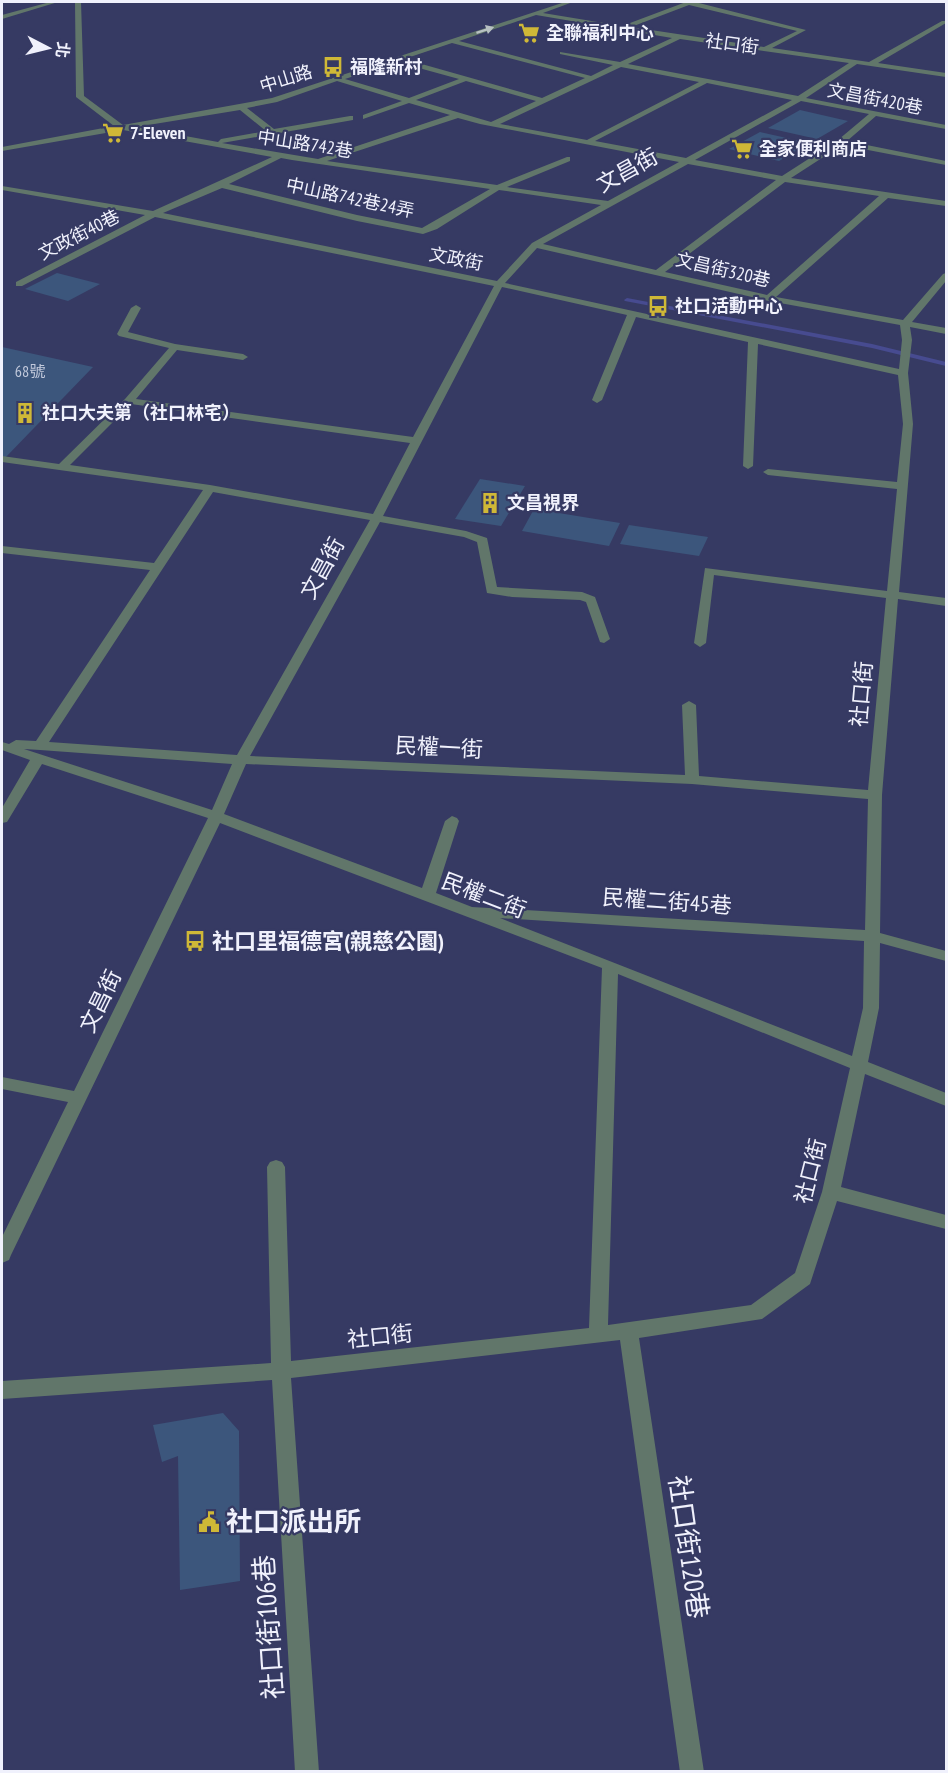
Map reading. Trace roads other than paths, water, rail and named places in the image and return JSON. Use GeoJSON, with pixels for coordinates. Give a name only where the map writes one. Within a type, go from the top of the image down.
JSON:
{"type":"FeatureCollection","features":[{"type":"Feature","properties":{"kind":"street"},"geometry":{"type":"LineString","coordinates":[[2,17],[55,2]]}},
{"type":"Feature","properties":{"kind":"street","name":"中山路742巷"},"geometry":{"type":"LineString","coordinates":[[78,2],[80,97],[121,127],[315,162],[610,204]]}},
{"type":"Feature","properties":{"kind":"street","name":"中山路"},"geometry":{"type":"LineString","coordinates":[[280,88],[543,2]]}},
{"type":"Feature","properties":{"kind":"street","name":"中山路"},"geometry":{"type":"LineString","coordinates":[[2,149],[55,137],[274,100],[570,2]]}},
{"type":"Feature","properties":{"kind":"street"},"geometry":{"type":"LineString","coordinates":[[622,28],[690,2],[803,30],[765,49]]}},
{"type":"Feature","properties":{"kind":"street","name":"社口街"},"geometry":{"type":"LineString","coordinates":[[518,10],[679,37],[946,75]]}},
{"type":"Feature","properties":{"kind":"street"},"geometry":{"type":"LineString","coordinates":[[871,64],[946,22]]}},
{"type":"Feature","properties":{"kind":"street"},"geometry":{"type":"LineString","coordinates":[[493,124],[679,37]]}},
{"type":"Feature","properties":{"kind":"street"},"geometry":{"type":"LineString","coordinates":[[451,41],[592,78]]}},
{"type":"Feature","properties":{"kind":"street","name":"文昌街420巷"},"geometry":{"type":"LineString","coordinates":[[562,53],[619,66],[946,128]]}},
{"type":"Feature","properties":{"kind":"street"},"geometry":{"type":"LineString","coordinates":[[396,59],[543,101]]}},
{"type":"Feature","properties":{"kind":"street","name":"文昌街"},"geometry":{"type":"LineString","coordinates":[[2,1255],[216,816],[241,759],[376,517],[499,284],[535,245],[798,99],[856,62]]}},
{"type":"Feature","properties":{"kind":"street"},"geometry":{"type":"LineString","coordinates":[[366,117],[468,78]]}},
{"type":"Feature","properties":{"kind":"street"},"geometry":{"type":"LineString","coordinates":[[337,79],[493,124],[686,162],[946,204]]}},
{"type":"Feature","properties":{"kind":"street"},"geometry":{"type":"LineString","coordinates":[[588,141],[706,81]]}},
{"type":"Feature","properties":{"kind":"street","name":"中山路"},"geometry":{"type":"LineString","coordinates":[[52,130],[233,102],[269,92]]}},
{"type":"Feature","properties":{"kind":"street"},"geometry":{"type":"LineString","coordinates":[[241,107],[273,132]]}},
{"type":"Feature","properties":{"kind":"street"},"geometry":{"type":"LineString","coordinates":[[659,272],[783,179],[841,142],[873,114]]}},
{"type":"Feature","properties":{"kind":"street"},"geometry":{"type":"LineString","coordinates":[[315,162],[458,115]]}},
{"type":"Feature","properties":{"kind":"street"},"geometry":{"type":"LineString","coordinates":[[209,143],[350,118]]}},
{"type":"Feature","properties":{"kind":"street"},"geometry":{"type":"LineString","coordinates":[[841,142],[946,163]]}},
{"type":"Feature","properties":{"kind":"street","name":"文政街40巷"},"geometry":{"type":"LineString","coordinates":[[19,284],[154,214],[221,185],[279,156]]}},
{"type":"Feature","properties":{"kind":"street"},"geometry":{"type":"LineString","coordinates":[[497,188],[567,159]]}},
{"type":"Feature","properties":{"kind":"street","name":"中山路742巷24弄"},"geometry":{"type":"LineString","coordinates":[[221,185],[357,218],[423,231],[434,227],[497,188]]}},
{"type":"Feature","properties":{"kind":"street","name":"文政街"},"geometry":{"type":"LineString","coordinates":[[2,188],[154,214],[499,284],[753,342],[903,373]]}},
{"type":"Feature","properties":{"kind":"street"},"geometry":{"type":"LineString","coordinates":[[2,199],[15,190]]}},
{"type":"Feature","properties":{"kind":"street"},"geometry":{"type":"LineString","coordinates":[[769,298],[887,194]]}},
{"type":"Feature","properties":{"kind":"street","name":"文昌街320巷"},"geometry":{"type":"LineString","coordinates":[[535,245],[769,298],[946,331]]}},
{"type":"Feature","properties":{"kind":"street"},"geometry":{"type":"LineString","coordinates":[[906,324],[946,276]]}},
{"type":"Feature","properties":{"kind":"street"},"geometry":{"type":"LineString","coordinates":[[136,308],[122,334],[176,347],[243,357]]}},
{"type":"Feature","properties":{"kind":"street"},"geometry":{"type":"LineString","coordinates":[[597,400],[633,313]]}},
{"type":"Feature","properties":{"kind":"street","name":"社口街"},"geometry":{"type":"LineString","coordinates":[[2,1390],[281,1371],[628,1331],[755,1313],[803,1278],[831,1191],[871,1008],[875,795],[908,424],[903,373],[906,324]]}},
{"type":"Feature","properties":{"kind":"street"},"geometry":{"type":"LineString","coordinates":[[748,466],[753,342]]}},
{"type":"Feature","properties":{"kind":"street"},"geometry":{"type":"LineString","coordinates":[[61,468],[129,401],[176,347]]}},
{"type":"Feature","properties":{"kind":"street"},"geometry":{"type":"LineString","coordinates":[[129,401],[417,441]]}},
{"type":"Feature","properties":{"kind":"street"},"geometry":{"type":"LineString","coordinates":[[2,459],[210,488],[466,534],[483,540],[491,590],[582,596],[591,600],[604,639]]}},
{"type":"Feature","properties":{"kind":"street"},"geometry":{"type":"LineString","coordinates":[[768,472],[903,486]]}},
{"type":"Feature","properties":{"kind":"street"},"geometry":{"type":"LineString","coordinates":[[2,819],[39,752],[156,567],[210,488]]}},
{"type":"Feature","properties":{"kind":"street"},"geometry":{"type":"LineString","coordinates":[[2,549],[156,567]]}},
{"type":"Feature","properties":{"kind":"street"},"geometry":{"type":"LineString","coordinates":[[700,643],[709,571],[946,602]]}},
{"type":"Feature","properties":{"kind":"street"},"geometry":{"type":"LineString","coordinates":[[689,705],[692,780]]}},
{"type":"Feature","properties":{"kind":"street","name":"民權二街"},"geometry":{"type":"LineString","coordinates":[[2,745],[39,752],[216,816],[459,910],[610,965],[946,1100]]}},
{"type":"Feature","properties":{"kind":"street","name":"民權一街"},"geometry":{"type":"LineString","coordinates":[[39,752],[692,780],[875,795]]}},
{"type":"Feature","properties":{"kind":"street"},"geometry":{"type":"LineString","coordinates":[[428,897],[452,820]]}},
{"type":"Feature","properties":{"kind":"street","name":"民權二街45巷"},"geometry":{"type":"LineString","coordinates":[[459,910],[873,936],[946,956]]}},
{"type":"Feature","properties":{"kind":"street"},"geometry":{"type":"LineString","coordinates":[[598,1335],[610,965]]}},
{"type":"Feature","properties":{"kind":"street"},"geometry":{"type":"LineString","coordinates":[[2,1083],[78,1098]]}},
{"type":"Feature","properties":{"kind":"street","name":"社口街106巷"},"geometry":{"type":"LineString","coordinates":[[276,1167],[281,1371],[308,1772]]}},
{"type":"Feature","properties":{"kind":"street"},"geometry":{"type":"LineString","coordinates":[[831,1191],[946,1222]]}},
{"type":"Feature","properties":{"kind":"street","name":"社口街120巷"},"geometry":{"type":"LineString","coordinates":[[628,1331],[692,1772]]}},
{"type":"Feature","properties":{"kind":"waterway"},"geometry":{"type":"LineString","coordinates":[[627,300],[872,346],[946,364]]}},
{"type":"Feature","properties":{"kind":"place","name":"全聯福利中心"},"geometry":{"type":"Point","coordinates":[529,33]}},
{"type":"Feature","properties":{"kind":"place","name":"福隆新村"},"geometry":{"type":"Point","coordinates":[333,67]}},
{"type":"Feature","properties":{"kind":"place","name":"7-Eleven"},"geometry":{"type":"Point","coordinates":[113,133]}},
{"type":"Feature","properties":{"kind":"place","name":"全家便利商店"},"geometry":{"type":"Point","coordinates":[742,149]}},
{"type":"Feature","properties":{"kind":"place","name":"社口活動中心"},"geometry":{"type":"Point","coordinates":[658,306]}},
{"type":"Feature","properties":{"kind":"place","name":"社口大夫第（社口林宅）"},"geometry":{"type":"Point","coordinates":[25,413]}},
{"type":"Feature","properties":{"kind":"place","name":"文昌視界"},"geometry":{"type":"Point","coordinates":[490,503]}},
{"type":"Feature","properties":{"kind":"place","name":"社口里福德宮(親慈公園)"},"geometry":{"type":"Point","coordinates":[195,941]}},
{"type":"Feature","properties":{"kind":"place","name":"社口派出所"},"geometry":{"type":"Point","coordinates":[209,1522]}}]}
